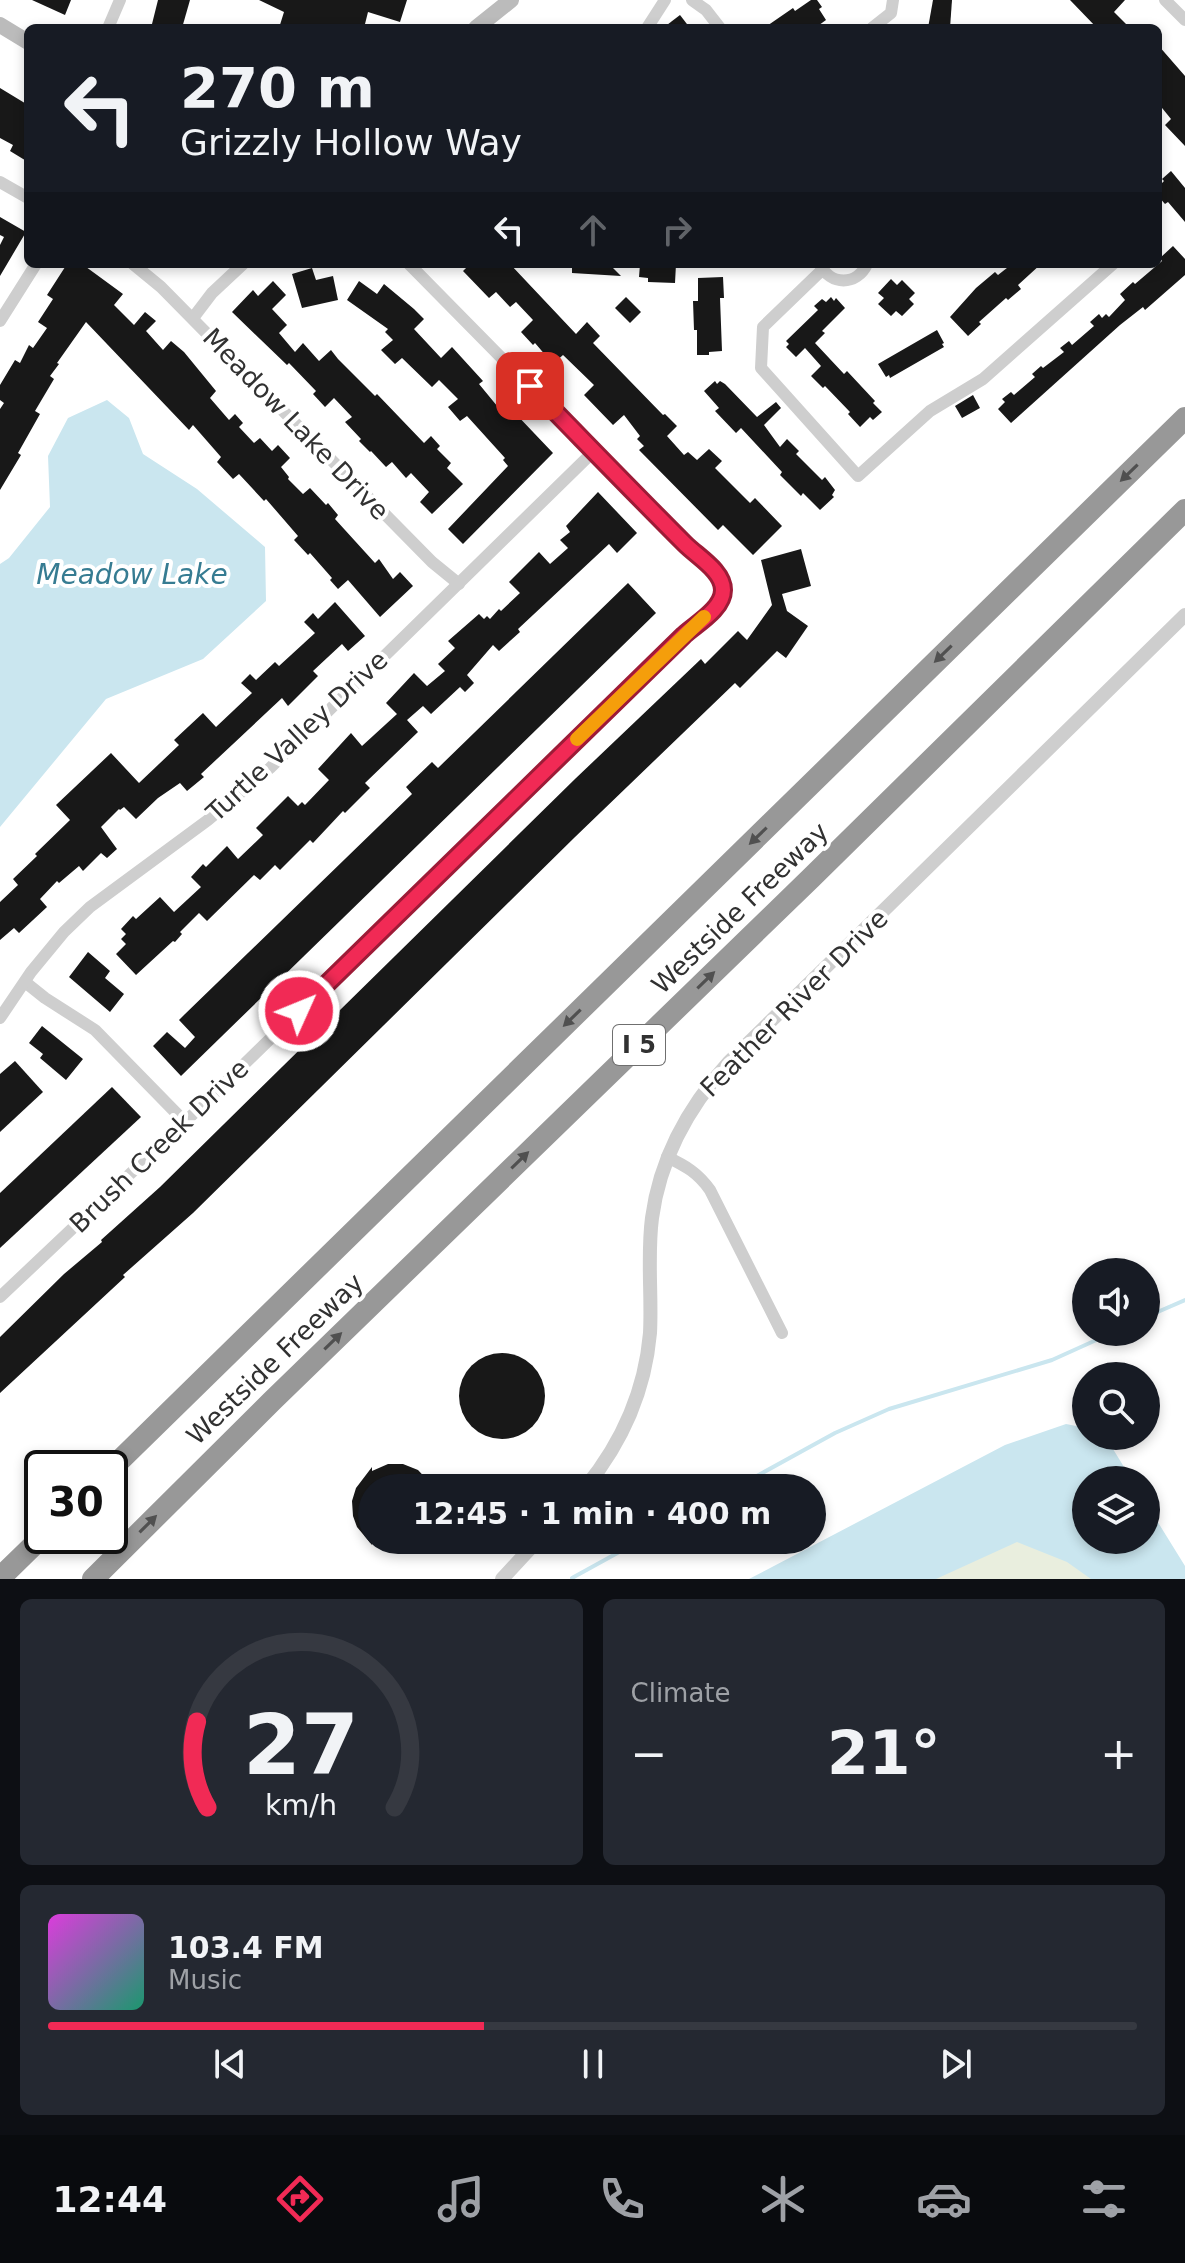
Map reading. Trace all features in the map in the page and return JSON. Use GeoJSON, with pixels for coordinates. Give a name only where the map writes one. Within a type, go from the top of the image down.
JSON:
{"type":"FeatureCollection","features":[{"type":"Feature","properties":{"kind":"highway","name":"Westside Freeway"},"geometry":{"type":"LineString","coordinates":[[128,1452],[1185,418]]}},
{"type":"Feature","properties":{"kind":"highway","name":"Westside Freeway"},"geometry":{"type":"LineString","coordinates":[[93,1579],[1185,510]]}},
{"type":"Feature","properties":{"kind":"highway"},"geometry":{"type":"LineString","coordinates":[[0,1578],[25,1554]]}},
{"type":"Feature","properties":{"kind":"main road"},"geometry":{"type":"LineString","coordinates":[[481,24],[511,0]]}},
{"type":"Feature","properties":{"kind":"main road"},"geometry":{"type":"LineString","coordinates":[[0,25],[24,40]]}},
{"type":"Feature","properties":{"kind":"street"},"geometry":{"type":"LineString","coordinates":[[110,24],[120,0]]}},
{"type":"Feature","properties":{"kind":"street"},"geometry":{"type":"LineString","coordinates":[[650,24],[665,0]]}},
{"type":"Feature","properties":{"kind":"street"},"geometry":{"type":"LineString","coordinates":[[692,0],[706,10],[717,24]]}},
{"type":"Feature","properties":{"kind":"street"},"geometry":{"type":"LineString","coordinates":[[877,24],[891,13],[893,0]]}},
{"type":"Feature","properties":{"kind":"street"},"geometry":{"type":"LineString","coordinates":[[1165,0],[1185,20]]}},
{"type":"Feature","properties":{"kind":"street"},"geometry":{"type":"LineString","coordinates":[[0,182],[24,196]]}},
{"type":"Feature","properties":{"kind":"street"},"geometry":{"type":"LineString","coordinates":[[0,321],[33,268]]}},
{"type":"Feature","properties":{"kind":"street","name":"Meadow Lake Drive"},"geometry":{"type":"LineString","coordinates":[[138,268],[193,318],[432,562],[459,584]]}},
{"type":"Feature","properties":{"kind":"street"},"geometry":{"type":"LineString","coordinates":[[193,318],[212,293],[239,268]]}},
{"type":"Feature","properties":{"kind":"street"},"geometry":{"type":"LineString","coordinates":[[413,268],[594,451]]}},
{"type":"Feature","properties":{"kind":"street"},"geometry":{"type":"LineString","coordinates":[[820,268],[763,327],[761,368],[858,476],[930,411],[983,379],[1108,268]]}},
{"type":"Feature","properties":{"kind":"street"},"geometry":{"type":"LineString","coordinates":[[822,268],[828,276],[843,281],[858,276],[864,268]]}},
{"type":"Feature","properties":{"kind":"street","name":"Turtle Valley Drive"},"geometry":{"type":"LineString","coordinates":[[0,1018],[64,932],[90,907],[254,782],[594,451]]}},
{"type":"Feature","properties":{"kind":"street","name":"Brush Creek Drive"},"geometry":{"type":"LineString","coordinates":[[0,1297],[185,1122],[672,646],[719,605],[723,588],[720,576],[594,451]]}},
{"type":"Feature","properties":{"kind":"street","name":"Feather River Drive"},"geometry":{"type":"LineString","coordinates":[[596,1474],[626,1425],[645,1367],[650,1333],[652,1217],[667,1157],[695,1104],[729,1062],[1185,615]]}},
{"type":"Feature","properties":{"kind":"street"},"geometry":{"type":"LineString","coordinates":[[25,982],[95,1030],[185,1122]]}},
{"type":"Feature","properties":{"kind":"street"},"geometry":{"type":"LineString","coordinates":[[667,1157],[692,1169],[710,1190],[782,1333]]}},
{"type":"Feature","properties":{"kind":"street"},"geometry":{"type":"LineString","coordinates":[[502,1579],[525,1554]]}},
{"type":"Feature","properties":{"kind":"green space"},"geometry":{"type":"Polygon","coordinates":[[[1021,1524],[1072,1537],[1072,1554],[1104,1554],[1137,1579],[897,1579],[1021,1524]]]}},
{"type":"Feature","properties":{"kind":"water","name":"Meadow Lake"},"geometry":{"type":"Polygon","coordinates":[[[107,400],[129,418],[143,454],[197,489],[265,547],[266,601],[203,659],[106,699],[0,827],[0,564],[9,558],[50,507],[48,456],[68,418],[107,400]]]}},
{"type":"Feature","properties":{"kind":"water"},"geometry":{"type":"Polygon","coordinates":[[[1066,1424],[1072,1425],[1072,1450],[1114,1450],[1123,1466],[1072,1466],[1072,1554],[1160,1554],[1160,1526],[1185,1566],[1185,1579],[1091,1579],[1067,1562],[1017,1542],[936,1579],[749,1579],[797,1554],[826,1554],[826,1539],[1005,1445],[1066,1424]]]}},
{"type":"Feature","properties":{"kind":"building"},"geometry":{"type":"Polygon","coordinates":[[[32,0],[71,0],[65,15],[32,0]]]}},
{"type":"Feature","properties":{"kind":"building"},"geometry":{"type":"Polygon","coordinates":[[[158,0],[190,0],[183,24],[152,24],[158,0]]]}},
{"type":"Feature","properties":{"kind":"building"},"geometry":{"type":"Polygon","coordinates":[[[259,0],[407,0],[400,22],[368,12],[365,24],[280,24],[284,12],[259,0]]]}},
{"type":"Feature","properties":{"kind":"building"},"geometry":{"type":"Polygon","coordinates":[[[811,0],[817,0],[826,20],[820,24],[770,24],[793,8],[795,11],[811,0]]]}},
{"type":"Feature","properties":{"kind":"building"},"geometry":{"type":"Polygon","coordinates":[[[933,0],[952,0],[950,24],[929,24],[933,0]]]}},
{"type":"Feature","properties":{"kind":"building"},"geometry":{"type":"Polygon","coordinates":[[[1070,0],[1125,0],[1114,12],[1126,24],[1093,24],[1070,0]]]}},
{"type":"Feature","properties":{"kind":"building"},"geometry":{"type":"Polygon","coordinates":[[[680,15],[687,24],[668,24],[680,15]]]}},
{"type":"Feature","properties":{"kind":"building"},"geometry":{"type":"Polygon","coordinates":[[[1162,50],[1185,76],[1185,146],[1165,125],[1171,119],[1162,108],[1162,50]]]}},
{"type":"Feature","properties":{"kind":"building"},"geometry":{"type":"Polygon","coordinates":[[[0,88],[24,103],[24,160],[10,151],[13,145],[0,138],[0,88]]]}},
{"type":"Feature","properties":{"kind":"building"},"geometry":{"type":"Polygon","coordinates":[[[1171,171],[1185,188],[1185,222],[1168,202],[1165,204],[1162,201],[1162,179],[1171,171]]]}},
{"type":"Feature","properties":{"kind":"building"},"geometry":{"type":"Polygon","coordinates":[[[0,217],[24,231],[0,276],[0,245],[4,237],[0,235],[0,217]]]}},
{"type":"Feature","properties":{"kind":"building"},"geometry":{"type":"Polygon","coordinates":[[[1173,246],[1185,259],[1185,275],[1145,310],[1143,307],[1120,325],[1011,423],[998,409],[1005,402],[1002,399],[1011,392],[1014,395],[1035,377],[1032,374],[1041,366],[1043,368],[1064,352],[1060,348],[1069,341],[1072,345],[1094,326],[1090,322],[1099,314],[1102,318],[1106,314],[1109,317],[1125,300],[1120,294],[1154,268],[1162,268],[1162,256],[1173,246]]]}},
{"type":"Feature","properties":{"kind":"building"},"geometry":{"type":"Polygon","coordinates":[[[64,268],[87,268],[123,294],[114,305],[134,325],[145,312],[156,321],[146,331],[163,350],[171,341],[184,352],[216,391],[210,398],[229,420],[235,414],[243,423],[239,427],[254,443],[260,438],[272,451],[278,445],[290,458],[281,467],[288,479],[303,494],[310,488],[326,505],[328,503],[338,515],[335,519],[375,563],[379,559],[393,579],[400,572],[413,586],[380,617],[348,580],[338,589],[310,553],[308,555],[294,540],[298,536],[266,499],[264,501],[239,474],[233,479],[217,462],[221,457],[193,425],[189,430],[86,322],[50,376],[54,379],[35,411],[40,414],[0,490],[0,409],[4,403],[0,400],[0,385],[15,360],[20,363],[29,345],[33,348],[47,328],[38,322],[53,299],[47,295],[64,268]]]}},
{"type":"Feature","properties":{"kind":"building"},"geometry":{"type":"Polygon","coordinates":[[[312,268],[316,280],[333,276],[338,300],[302,308],[292,274],[312,268]]]}},
{"type":"Feature","properties":{"kind":"building"},"geometry":{"type":"Polygon","coordinates":[[[466,268],[514,268],[576,334],[587,322],[600,336],[593,343],[677,426],[667,436],[684,455],[688,452],[697,460],[709,449],[722,461],[715,468],[750,503],[755,498],[782,526],[753,555],[723,525],[718,530],[639,450],[644,446],[637,439],[640,436],[624,415],[613,425],[584,395],[594,385],[563,355],[553,364],[521,332],[533,320],[516,302],[510,307],[496,292],[489,298],[463,271],[466,268]]]}},
{"type":"Feature","properties":{"kind":"building"},"geometry":{"type":"Polygon","coordinates":[[[572,268],[613,268],[621,276],[572,273],[572,268]]]}},
{"type":"Feature","properties":{"kind":"building"},"geometry":{"type":"Polygon","coordinates":[[[640,268],[676,268],[675,283],[648,282],[648,278],[639,277],[640,268]]]}},
{"type":"Feature","properties":{"kind":"building"},"geometry":{"type":"Polygon","coordinates":[[[1007,268],[1037,268],[1018,285],[1021,289],[1008,300],[1006,298],[968,336],[950,317],[976,288],[995,272],[998,275],[1007,268]]]}},
{"type":"Feature","properties":{"kind":"building"},"geometry":{"type":"Polygon","coordinates":[[[723,277],[724,298],[720,298],[722,351],[697,355],[693,301],[698,301],[698,278],[723,277]]]}},
{"type":"Feature","properties":{"kind":"building"},"geometry":{"type":"Polygon","coordinates":[[[891,279],[897,285],[902,280],[915,293],[909,299],[914,304],[902,316],[896,311],[891,316],[878,304],[884,298],[878,293],[891,279]]]}},
{"type":"Feature","properties":{"kind":"building"},"geometry":{"type":"Polygon","coordinates":[[[273,281],[286,295],[272,309],[287,325],[279,333],[295,352],[303,343],[319,361],[331,350],[424,443],[431,436],[440,446],[437,449],[451,463],[447,468],[463,484],[432,514],[420,502],[429,492],[411,473],[406,478],[392,462],[386,467],[359,441],[361,439],[345,422],[352,417],[334,398],[325,407],[313,394],[316,391],[289,363],[287,365],[232,312],[253,290],[258,296],[273,281]]]}},
{"type":"Feature","properties":{"kind":"building"},"geometry":{"type":"Polygon","coordinates":[[[359,281],[377,294],[384,284],[414,309],[424,319],[414,329],[441,358],[452,347],[483,381],[479,384],[507,418],[514,412],[553,453],[463,544],[448,529],[508,466],[503,460],[505,458],[467,416],[460,421],[448,407],[458,399],[439,380],[432,387],[402,358],[395,364],[381,350],[393,340],[385,332],[388,329],[347,300],[359,281]]]}},
{"type":"Feature","properties":{"kind":"building"},"geometry":{"type":"Polygon","coordinates":[[[626,297],[641,312],[630,323],[615,308],[626,297]]]}},
{"type":"Feature","properties":{"kind":"building"},"geometry":{"type":"Polygon","coordinates":[[[831,297],[845,308],[822,331],[825,333],[815,343],[844,374],[847,371],[882,412],[873,420],[870,417],[860,427],[848,414],[850,412],[811,376],[821,366],[805,348],[796,357],[786,347],[789,344],[786,341],[818,310],[814,306],[822,299],[826,302],[831,297]]]}},
{"type":"Feature","properties":{"kind":"building"},"geometry":{"type":"Polygon","coordinates":[[[937,330],[944,347],[890,378],[889,375],[886,377],[878,364],[937,330]]]}},
{"type":"Feature","properties":{"kind":"building"},"geometry":{"type":"Polygon","coordinates":[[[715,381],[725,384],[757,417],[776,402],[781,408],[764,425],[780,447],[787,439],[799,451],[796,454],[822,480],[825,477],[835,490],[834,497],[820,510],[780,475],[782,472],[741,428],[736,433],[715,411],[719,408],[704,391],[715,381]]]}},
{"type":"Feature","properties":{"kind":"building"},"geometry":{"type":"Polygon","coordinates":[[[973,395],[980,408],[962,418],[955,406],[973,395]]]}},
{"type":"Feature","properties":{"kind":"building"},"geometry":{"type":"Polygon","coordinates":[[[598,492],[637,533],[617,553],[609,544],[518,629],[520,632],[499,651],[493,645],[467,675],[474,683],[465,692],[460,687],[431,714],[423,706],[407,720],[418,732],[365,783],[370,788],[313,843],[310,840],[280,870],[275,865],[260,880],[254,875],[207,921],[199,913],[180,932],[182,934],[175,942],[136,975],[116,954],[126,944],[121,939],[126,934],[121,929],[133,916],[136,919],[160,897],[174,912],[201,887],[191,877],[203,864],[206,867],[227,846],[238,859],[263,835],[256,828],[288,796],[298,806],[302,802],[305,805],[329,780],[318,769],[351,733],[362,746],[397,714],[386,703],[414,673],[427,686],[445,671],[438,664],[455,648],[448,641],[479,614],[484,619],[487,616],[490,619],[520,593],[509,582],[539,552],[550,564],[568,548],[560,540],[570,532],[566,526],[598,492]]]}},
{"type":"Feature","properties":{"kind":"building"},"geometry":{"type":"Polygon","coordinates":[[[801,549],[811,586],[782,594],[787,611],[808,626],[786,658],[777,651],[740,688],[735,683],[193,1213],[123,1275],[125,1277],[0,1393],[0,1337],[160,1187],[701,659],[705,664],[738,631],[747,640],[772,605],[761,560],[801,549]]]}},
{"type":"Feature","properties":{"kind":"building"},"geometry":{"type":"Polygon","coordinates":[[[628,583],[656,613],[181,1076],[153,1046],[167,1032],[185,1048],[195,1037],[179,1020],[412,794],[406,787],[432,762],[438,768],[628,583]]]}},
{"type":"Feature","properties":{"kind":"building"},"geometry":{"type":"Polygon","coordinates":[[[335,602],[365,636],[348,651],[342,644],[313,671],[318,676],[288,706],[282,698],[187,791],[180,783],[136,819],[124,807],[119,809],[101,827],[117,849],[107,858],[101,853],[83,871],[79,866],[59,883],[57,881],[40,899],[47,907],[19,933],[14,928],[0,940],[0,902],[18,885],[13,879],[70,820],[56,805],[111,753],[139,783],[179,745],[174,740],[203,713],[216,727],[252,693],[241,683],[250,674],[256,680],[275,662],[279,666],[315,633],[304,622],[313,613],[318,619],[335,602]]]}},
{"type":"Feature","properties":{"kind":"building"},"geometry":{"type":"Polygon","coordinates":[[[88,952],[110,971],[105,978],[124,994],[110,1012],[69,977],[88,952]]]}},
{"type":"Feature","properties":{"kind":"building"},"geometry":{"type":"Polygon","coordinates":[[[42,1026],[83,1059],[66,1080],[40,1058],[43,1054],[29,1043],[42,1026]]]}},
{"type":"Feature","properties":{"kind":"building"},"geometry":{"type":"Polygon","coordinates":[[[15,1061],[43,1092],[0,1132],[0,1074],[15,1061]]]}},
{"type":"Feature","properties":{"kind":"building"},"geometry":{"type":"Polygon","coordinates":[[[112,1087],[141,1117],[0,1248],[0,1193],[112,1087]]]}},
{"type":"Feature","properties":{"kind":"building"},"geometry":{"type":"Polygon","coordinates":[[[494,1353],[510,1353],[533,1365],[542,1379],[545,1396],[542,1413],[533,1427],[510,1439],[494,1439],[478,1432],[466,1420],[459,1404],[459,1388],[466,1372],[478,1360],[494,1353]]]}},
{"type":"Feature","properties":{"kind":"building"},"geometry":{"type":"Polygon","coordinates":[[[388,1464],[403,1464],[422,1474],[367,1474],[372,1467],[372,1471],[388,1464]]]}},
{"type":"Feature","properties":{"kind":"building"},"geometry":{"type":"Polygon","coordinates":[[[358,1485],[358,1528],[352,1501],[358,1485]]]}},
{"type":"Feature","properties":{"kind":"waterway"},"geometry":{"type":"LineString","coordinates":[[1160,1311],[1185,1300]]}},
{"type":"Feature","properties":{"kind":"waterway"},"geometry":{"type":"LineString","coordinates":[[760,1474],[835,1433],[889,1409],[1052,1360],[1083,1346]]}},
{"type":"Feature","properties":{"kind":"waterway"},"geometry":{"type":"LineString","coordinates":[[572,1578],[616,1554]]}},
{"type":"Feature","properties":{"kind":"slow traffic"},"geometry":{"type":"LineString","coordinates":[[577,739],[704,617]]}},
{"type":"Feature","properties":{"kind":"route"},"geometry":{"type":"LineString","coordinates":[[299,1011],[684,635],[719,605],[722,597],[720,576],[530,386]]}}]}
